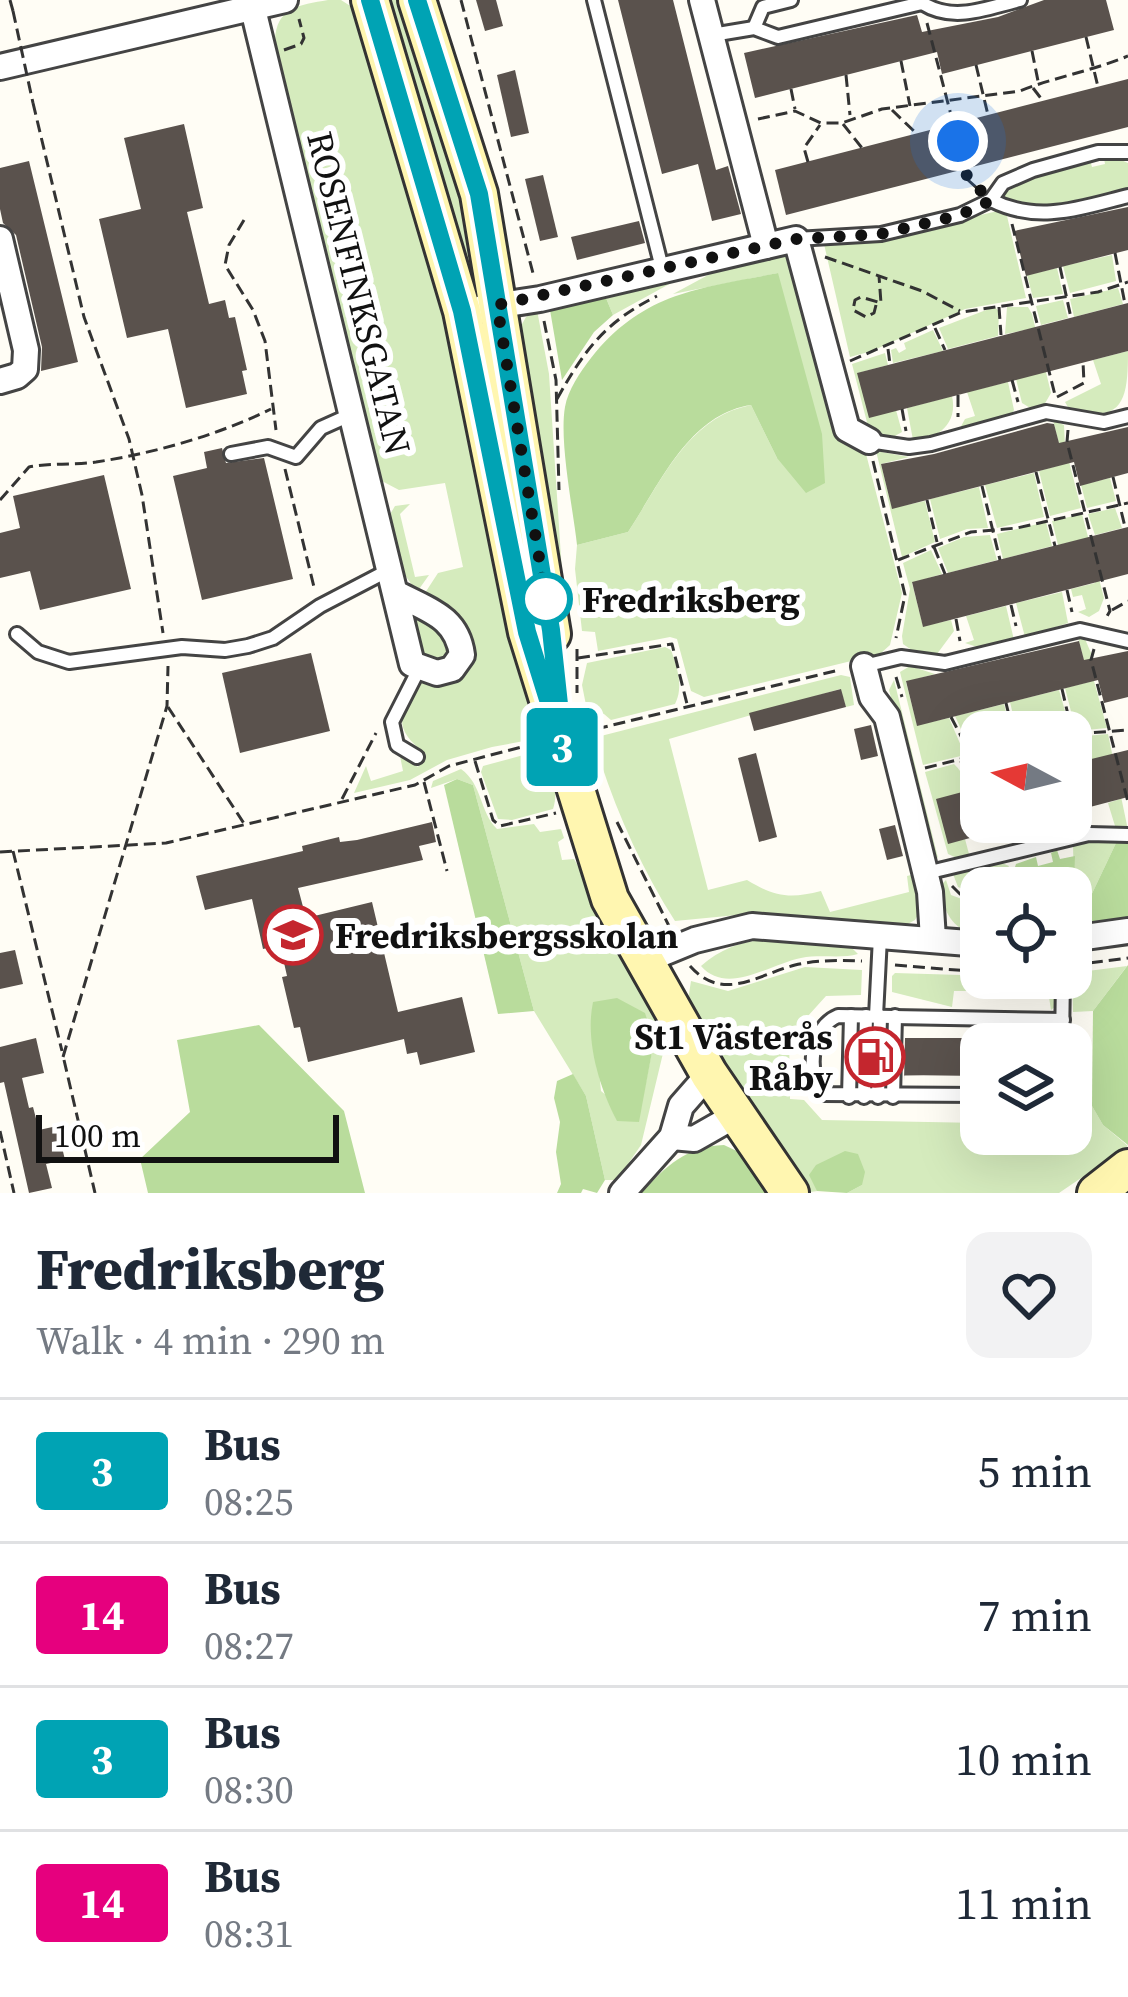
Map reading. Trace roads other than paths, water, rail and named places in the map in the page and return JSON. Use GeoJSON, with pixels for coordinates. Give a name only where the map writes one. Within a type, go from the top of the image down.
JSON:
{"type":"FeatureCollection","features":[{"type":"Feature","properties":{"kind":"main road"},"geometry":{"type":"LineString","coordinates":[[370,0],[480,308],[551,630],[553,747],[610,898],[778,1185]]}},
{"type":"Feature","properties":{"kind":"main road"},"geometry":{"type":"LineString","coordinates":[[417,0],[479,194],[480,308]]}},
{"type":"Feature","properties":{"kind":"main road"},"geometry":{"type":"LineString","coordinates":[[1096,1193],[1128,1168]]}},
{"type":"Feature","properties":{"kind":"street"},"geometry":{"type":"LineString","coordinates":[[702,0],[766,246]]}},
{"type":"Feature","properties":{"kind":"street"},"geometry":{"type":"LineString","coordinates":[[0,67],[253,10],[292,9]]}},
{"type":"Feature","properties":{"kind":"street","name":"ROSENFINKSGATAN"},"geometry":{"type":"LineString","coordinates":[[253,10],[412,664],[418,669]]}},
{"type":"Feature","properties":{"kind":"street"},"geometry":{"type":"LineString","coordinates":[[0,239],[26,350],[25,369],[0,381]]}},
{"type":"Feature","properties":{"kind":"street"},"geometry":{"type":"LineString","coordinates":[[480,308],[666,279],[796,239],[847,429],[868,441]]}},
{"type":"Feature","properties":{"kind":"street"},"geometry":{"type":"LineString","coordinates":[[393,581],[459,635],[462,655],[452,669],[437,673],[418,669]]}},
{"type":"Feature","properties":{"kind":"street"},"geometry":{"type":"LineString","coordinates":[[864,666],[872,697],[886,717],[926,873],[933,939]]}},
{"type":"Feature","properties":{"kind":"street"},"geometry":{"type":"LineString","coordinates":[[644,961],[752,926],[960,942]]}},
{"type":"Feature","properties":{"kind":"street"},"geometry":{"type":"LineString","coordinates":[[1092,936],[1128,931]]}},
{"type":"Feature","properties":{"kind":"street"},"geometry":{"type":"LineString","coordinates":[[622,1193],[672,1137],[682,1106],[710,1074]]}},
{"type":"Feature","properties":{"kind":"street"},"geometry":{"type":"LineString","coordinates":[[672,1137],[694,1138],[738,1114]]}},
{"type":"Feature","properties":{"kind":"lane"},"geometry":{"type":"LineString","coordinates":[[595,0],[666,279]]}},
{"type":"Feature","properties":{"kind":"lane"},"geometry":{"type":"LineString","coordinates":[[754,28],[763,7],[791,0]]}},
{"type":"Feature","properties":{"kind":"lane"},"geometry":{"type":"LineString","coordinates":[[711,35],[754,28],[778,37],[884,5],[922,2],[953,16],[1020,0]]}},
{"type":"Feature","properties":{"kind":"lane"},"geometry":{"type":"LineString","coordinates":[[796,239],[881,234],[960,215],[992,200],[1003,183],[1033,170],[1098,152],[1128,152]]}},
{"type":"Feature","properties":{"kind":"lane"},"geometry":{"type":"LineString","coordinates":[[992,200],[1010,210],[1052,215],[1128,196]]}},
{"type":"Feature","properties":{"kind":"lane"},"geometry":{"type":"LineString","coordinates":[[868,441],[909,447],[1046,412],[1104,422],[1127,413]]}},
{"type":"Feature","properties":{"kind":"lane"},"geometry":{"type":"LineString","coordinates":[[231,454],[268,447],[296,457],[321,428],[350,415]]}},
{"type":"Feature","properties":{"kind":"lane"},"geometry":{"type":"LineString","coordinates":[[17,634],[38,652],[69,662],[248,646],[273,638],[320,606],[393,581]]}},
{"type":"Feature","properties":{"kind":"lane"},"geometry":{"type":"LineString","coordinates":[[864,666],[892,659],[945,663],[1076,631],[1128,640]]}},
{"type":"Feature","properties":{"kind":"lane"},"geometry":{"type":"LineString","coordinates":[[417,757],[397,745],[392,722],[418,669]]}},
{"type":"Feature","properties":{"kind":"lane"},"geometry":{"type":"LineString","coordinates":[[926,873],[1089,834],[1128,835]]}},
{"type":"Feature","properties":{"kind":"lane"},"geometry":{"type":"LineString","coordinates":[[864,1097],[868,1016],[880,937]]}},
{"type":"Feature","properties":{"kind":"lane"},"geometry":{"type":"LineString","coordinates":[[1063,999],[1063,1023]]}},
{"type":"Feature","properties":{"kind":"lane"},"geometry":{"type":"LineString","coordinates":[[864,1097],[868,1016]]}},
{"type":"Feature","properties":{"kind":"lane"},"geometry":{"type":"LineString","coordinates":[[960,1095],[823,1094],[816,1086],[814,1067],[820,1028],[829,1019],[868,1016],[1063,1020]]}},
{"type":"Feature","properties":{"kind":"lane"},"geometry":{"type":"LineString","coordinates":[[893,1097],[895,1016]]}},
{"type":"Feature","properties":{"kind":"place","name":"Fredriksberg"},"geometry":{"type":"Point","coordinates":[546,599]}},
{"type":"Feature","properties":{"kind":"place","name":"Fredriksbergsskolan"},"geometry":{"type":"Point","coordinates":[293,935]}},
{"type":"Feature","properties":{"kind":"place","name":"St1 Västerås Råby"},"geometry":{"type":"Point","coordinates":[875,1057]}}]}
